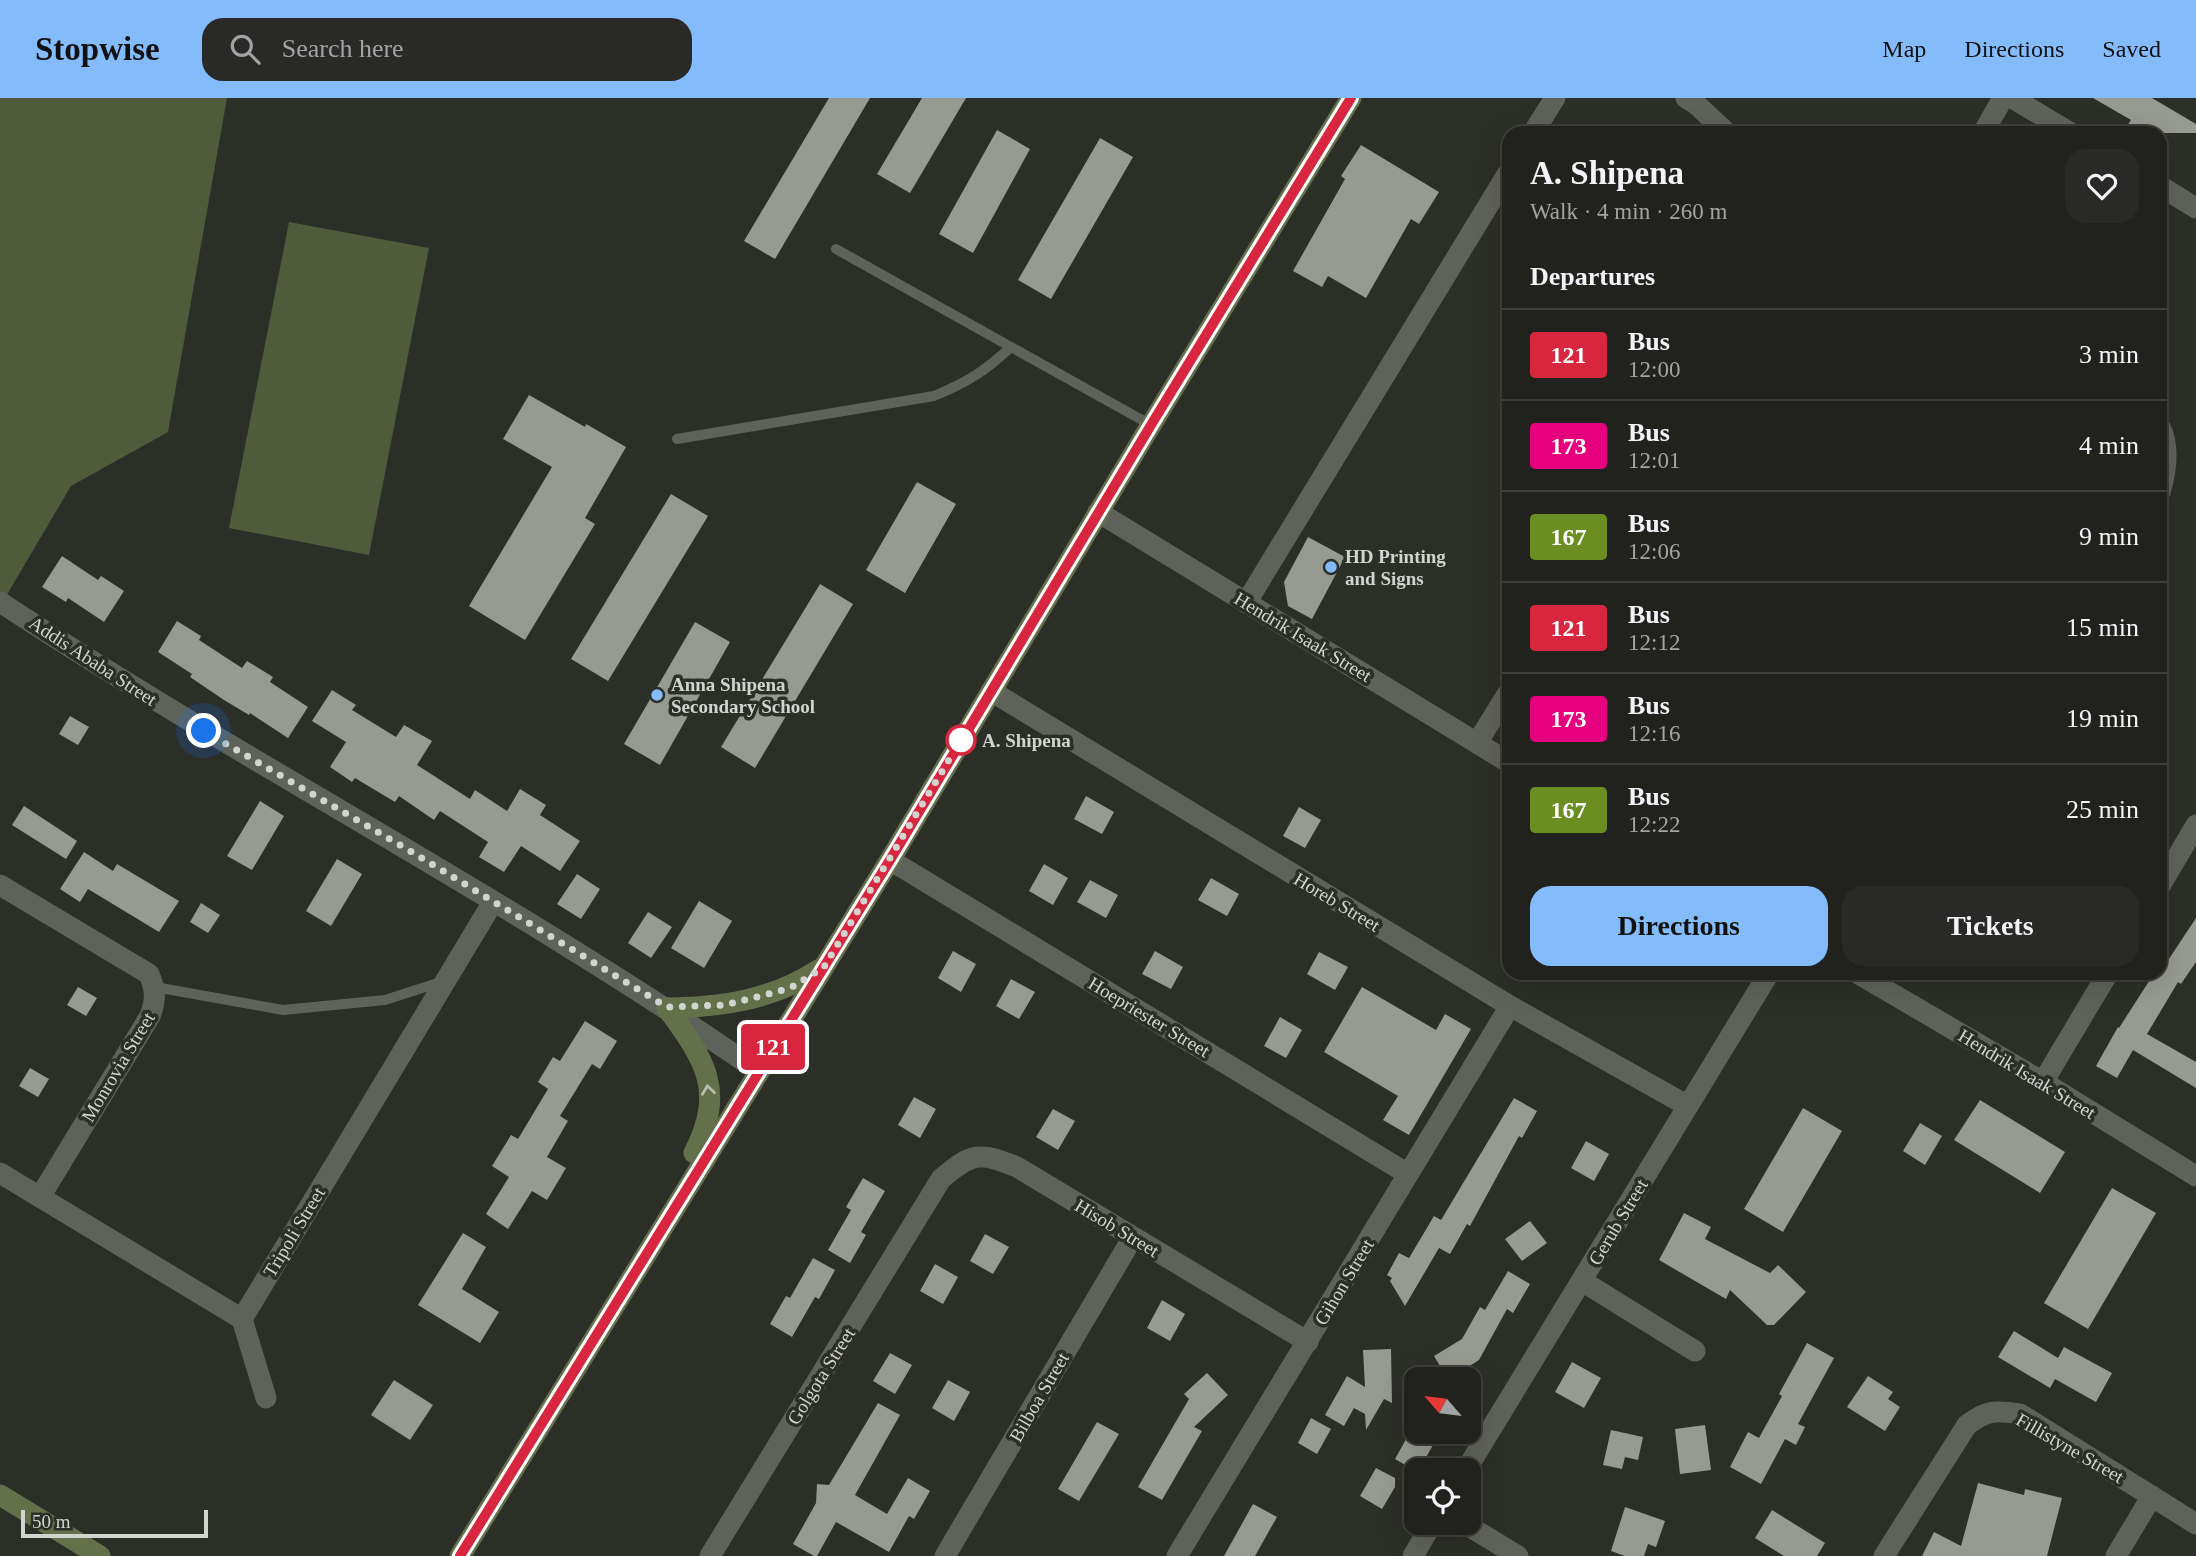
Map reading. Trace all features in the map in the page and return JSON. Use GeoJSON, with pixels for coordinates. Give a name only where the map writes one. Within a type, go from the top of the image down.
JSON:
{"type":"FeatureCollection","features":[{"type":"Feature","properties":{"kind":"street"},"geometry":{"type":"LineString","coordinates":[[460,1556],[890,860],[1098,512],[1351,98]]}},
{"type":"Feature","properties":{"kind":"street"},"geometry":{"type":"LineString","coordinates":[[1537,126],[1555,98]]}},
{"type":"Feature","properties":{"kind":"street"},"geometry":{"type":"LineString","coordinates":[[1686,98],[1720,126]]}},
{"type":"Feature","properties":{"kind":"street"},"geometry":{"type":"LineString","coordinates":[[1987,126],[2003,98]]}},
{"type":"Feature","properties":{"kind":"street"},"geometry":{"type":"LineString","coordinates":[[2012,98],[2059,126]]}},
{"type":"Feature","properties":{"kind":"street"},"geometry":{"type":"LineString","coordinates":[[1246,603],[1502,183]]}},
{"type":"Feature","properties":{"kind":"street"},"geometry":{"type":"LineString","coordinates":[[2167,190],[2196,208]]}},
{"type":"Feature","properties":{"kind":"street","name":"Hendrik Isaak Street"},"geometry":{"type":"LineString","coordinates":[[1098,512],[1502,758]]}},
{"type":"Feature","properties":{"kind":"street","name":"Addis Ababa Street"},"geometry":{"type":"LineString","coordinates":[[0,602],[181,718],[667,1007],[758,1071]]}},
{"type":"Feature","properties":{"kind":"street","name":"Horeb Street"},"geometry":{"type":"LineString","coordinates":[[991,691],[1510,1006],[1688,1105]]}},
{"type":"Feature","properties":{"kind":"street"},"geometry":{"type":"LineString","coordinates":[[1478,743],[1502,703]]}},
{"type":"Feature","properties":{"kind":"street"},"geometry":{"type":"LineString","coordinates":[[2167,859],[2196,825]]}},
{"type":"Feature","properties":{"kind":"street","name":"Hoepriester Street"},"geometry":{"type":"LineString","coordinates":[[890,860],[1408,1174]]}},
{"type":"Feature","properties":{"kind":"street","name":"Monrovia Street"},"geometry":{"type":"LineString","coordinates":[[0,885],[149,974],[155,987],[156,1002],[150,1016],[40,1196]]}},
{"type":"Feature","properties":{"kind":"street","name":"Tripoli Street"},"geometry":{"type":"LineString","coordinates":[[242,1319],[493,902]]}},
{"type":"Feature","properties":{"kind":"street"},"geometry":{"type":"LineString","coordinates":[[667,1007],[725,1005],[780,991],[794,986],[824,967]]}},
{"type":"Feature","properties":{"kind":"street","name":"Gerub Street"},"geometry":{"type":"LineString","coordinates":[[1472,1458],[1765,980]]}},
{"type":"Feature","properties":{"kind":"street","name":"Hendrik Isaak Street"},"geometry":{"type":"LineString","coordinates":[[1869,980],[2196,1176]]}},
{"type":"Feature","properties":{"kind":"street"},"geometry":{"type":"LineString","coordinates":[[2043,1082],[2104,980]]}},
{"type":"Feature","properties":{"kind":"street","name":"Gihon Street"},"geometry":{"type":"LineString","coordinates":[[1177,1556],[1510,1006]]}},
{"type":"Feature","properties":{"kind":"street"},"geometry":{"type":"LineString","coordinates":[[626,1286],[705,1132],[710,1111],[705,1067],[696,1047],[667,1007]]}},
{"type":"Feature","properties":{"kind":"street","name":"Hisob Street"},"geometry":{"type":"LineString","coordinates":[[931,1196],[941,1179],[958,1165],[974,1156],[996,1158],[1017,1167],[1308,1342]]}},
{"type":"Feature","properties":{"kind":"street"},"geometry":{"type":"LineString","coordinates":[[0,1173],[242,1319],[266,1398]]}},
{"type":"Feature","properties":{"kind":"street","name":"Golgota Street"},"geometry":{"type":"LineString","coordinates":[[710,1556],[931,1196]]}},
{"type":"Feature","properties":{"kind":"street","name":"Bilboa Street"},"geometry":{"type":"LineString","coordinates":[[945,1556],[1133,1237]]}},
{"type":"Feature","properties":{"kind":"street"},"geometry":{"type":"LineString","coordinates":[[1583,1281],[1695,1351]]}},
{"type":"Feature","properties":{"kind":"street","name":"Fillistyne Street"},"geometry":{"type":"LineString","coordinates":[[1884,1556],[1967,1425],[1982,1414],[1999,1410],[2020,1414],[2196,1524]]}},
{"type":"Feature","properties":{"kind":"street"},"geometry":{"type":"LineString","coordinates":[[0,1495],[100,1556]]}},
{"type":"Feature","properties":{"kind":"street"},"geometry":{"type":"LineString","coordinates":[[2116,1556],[2152,1496]]}},
{"type":"Feature","properties":{"kind":"street"},"geometry":{"type":"LineString","coordinates":[[1481,1534],[1518,1556]]}},
{"type":"Feature","properties":{"kind":"street"},"geometry":{"type":"LineString","coordinates":[[1413,1556],[1425,1535]]}},
{"type":"Feature","properties":{"kind":"lane"},"geometry":{"type":"LineString","coordinates":[[836,249],[1151,425]]}},
{"type":"Feature","properties":{"kind":"lane"},"geometry":{"type":"LineString","coordinates":[[677,439],[934,396],[985,371],[1011,347]]}},
{"type":"Feature","properties":{"kind":"lane"},"geometry":{"type":"LineString","coordinates":[[155,987],[283,1010],[385,1000],[445,980]]}},
{"type":"Feature","properties":{"kind":"green space"},"geometry":{"type":"Polygon","coordinates":[[[0,98],[227,98],[168,432],[71,486],[2,603],[0,601],[0,98]]]}},
{"type":"Feature","properties":{"kind":"green space"},"geometry":{"type":"Polygon","coordinates":[[[289,222],[429,248],[369,555],[229,528],[289,222]]]}},
{"type":"Feature","properties":{"kind":"building"},"geometry":{"type":"Polygon","coordinates":[[[829,98],[870,98],[775,259],[744,241],[829,98]]]}},
{"type":"Feature","properties":{"kind":"building"},"geometry":{"type":"Polygon","coordinates":[[[922,98],[966,98],[910,193],[877,174],[922,98]]]}},
{"type":"Feature","properties":{"kind":"building"},"geometry":{"type":"Polygon","coordinates":[[[2093,98],[2152,98],[2196,124],[2196,133],[2167,133],[2167,126],[2127,126],[2131,120],[2093,98]]]}},
{"type":"Feature","properties":{"kind":"building"},"geometry":{"type":"Polygon","coordinates":[[[997,130],[1030,149],[973,253],[939,234],[997,130]]]}},
{"type":"Feature","properties":{"kind":"building"},"geometry":{"type":"Polygon","coordinates":[[[1100,138],[1133,157],[1051,299],[1018,280],[1100,138]]]}},
{"type":"Feature","properties":{"kind":"building"},"geometry":{"type":"Polygon","coordinates":[[[1361,145],[1439,192],[1419,224],[1411,219],[1366,298],[1328,276],[1322,287],[1293,271],[1345,179],[1341,176],[1361,145]]]}},
{"type":"Feature","properties":{"kind":"building"},"geometry":{"type":"Polygon","coordinates":[[[529,395],[626,447],[585,518],[595,524],[525,640],[469,606],[552,467],[503,439],[529,395]]]}},
{"type":"Feature","properties":{"kind":"building"},"geometry":{"type":"Polygon","coordinates":[[[917,482],[956,504],[905,593],[866,570],[917,482]]]}},
{"type":"Feature","properties":{"kind":"building"},"geometry":{"type":"Polygon","coordinates":[[[671,494],[708,516],[608,681],[571,659],[671,494]]]}},
{"type":"Feature","properties":{"kind":"building"},"geometry":{"type":"Polygon","coordinates":[[[1308,537],[1345,557],[1312,619],[1288,606],[1284,582],[1308,537]]]}},
{"type":"Feature","properties":{"kind":"building"},"geometry":{"type":"Polygon","coordinates":[[[62,556],[98,580],[101,576],[124,591],[104,622],[68,598],[66,602],[42,587],[62,556]]]}},
{"type":"Feature","properties":{"kind":"building"},"geometry":{"type":"Polygon","coordinates":[[[820,584],[853,604],[755,768],[721,747],[820,584]]]}},
{"type":"Feature","properties":{"kind":"building"},"geometry":{"type":"Polygon","coordinates":[[[177,621],[201,636],[199,640],[242,668],[247,661],[273,677],[270,682],[308,707],[288,738],[224,700],[190,677],[192,674],[158,652],[177,621]]]}},
{"type":"Feature","properties":{"kind":"building"},"geometry":{"type":"Polygon","coordinates":[[[695,622],[730,642],[660,765],[624,744],[695,622]]]}},
{"type":"Feature","properties":{"kind":"building"},"geometry":{"type":"Polygon","coordinates":[[[332,690],[356,705],[352,710],[396,737],[404,725],[432,741],[417,765],[470,799],[475,790],[507,811],[520,789],[546,805],[540,815],[580,841],[560,871],[521,846],[504,872],[479,857],[488,842],[440,811],[434,820],[399,796],[395,802],[355,778],[352,782],[330,767],[346,742],[312,721],[332,690]]]}},
{"type":"Feature","properties":{"kind":"building"},"geometry":{"type":"Polygon","coordinates":[[[70,716],[89,727],[78,745],[59,734],[70,716]]]}},
{"type":"Feature","properties":{"kind":"building"},"geometry":{"type":"Polygon","coordinates":[[[1086,796],[1114,812],[1102,834],[1074,819],[1086,796]]]}},
{"type":"Feature","properties":{"kind":"building"},"geometry":{"type":"Polygon","coordinates":[[[260,801],[284,816],[252,870],[227,856],[260,801]]]}},
{"type":"Feature","properties":{"kind":"building"},"geometry":{"type":"Polygon","coordinates":[[[24,806],[77,841],[66,859],[12,825],[24,806]]]}},
{"type":"Feature","properties":{"kind":"building"},"geometry":{"type":"Polygon","coordinates":[[[1299,807],[1321,820],[1305,848],[1283,836],[1299,807]]]}},
{"type":"Feature","properties":{"kind":"building"},"geometry":{"type":"Polygon","coordinates":[[[84,852],[113,871],[117,864],[179,901],[159,932],[88,889],[80,902],[60,889],[84,852]]]}},
{"type":"Feature","properties":{"kind":"building"},"geometry":{"type":"Polygon","coordinates":[[[337,859],[362,874],[331,926],[306,911],[337,859]]]}},
{"type":"Feature","properties":{"kind":"building"},"geometry":{"type":"Polygon","coordinates":[[[1044,864],[1068,878],[1053,905],[1029,891],[1044,864]]]}},
{"type":"Feature","properties":{"kind":"building"},"geometry":{"type":"Polygon","coordinates":[[[577,874],[600,889],[581,919],[557,904],[577,874]]]}},
{"type":"Feature","properties":{"kind":"building"},"geometry":{"type":"Polygon","coordinates":[[[1211,878],[1239,894],[1227,916],[1198,900],[1211,878]]]}},
{"type":"Feature","properties":{"kind":"building"},"geometry":{"type":"Polygon","coordinates":[[[1090,880],[1118,895],[1106,918],[1077,902],[1090,880]]]}},
{"type":"Feature","properties":{"kind":"building"},"geometry":{"type":"Polygon","coordinates":[[[699,901],[732,921],[704,968],[671,948],[699,901]]]}},
{"type":"Feature","properties":{"kind":"building"},"geometry":{"type":"Polygon","coordinates":[[[201,903],[220,915],[208,933],[190,922],[201,903]]]}},
{"type":"Feature","properties":{"kind":"building"},"geometry":{"type":"Polygon","coordinates":[[[648,912],[672,927],[651,958],[628,943],[648,912]]]}},
{"type":"Feature","properties":{"kind":"building"},"geometry":{"type":"Polygon","coordinates":[[[2196,918],[2196,962],[2181,984],[2178,982],[2147,1034],[2196,1062],[2196,1088],[2133,1050],[2117,1078],[2096,1066],[2150,980],[2167,980],[2167,962],[2196,918]]]}},
{"type":"Feature","properties":{"kind":"building"},"geometry":{"type":"Polygon","coordinates":[[[953,951],[976,964],[961,992],[938,978],[953,951]]]}},
{"type":"Feature","properties":{"kind":"building"},"geometry":{"type":"Polygon","coordinates":[[[1155,951],[1183,967],[1171,989],[1142,974],[1155,951]]]}},
{"type":"Feature","properties":{"kind":"building"},"geometry":{"type":"Polygon","coordinates":[[[1319,952],[1348,967],[1335,990],[1307,974],[1319,952]]]}},
{"type":"Feature","properties":{"kind":"building"},"geometry":{"type":"Polygon","coordinates":[[[1011,979],[1035,992],[1019,1019],[996,1006],[1011,979]]]}},
{"type":"Feature","properties":{"kind":"building"},"geometry":{"type":"Polygon","coordinates":[[[78,987],[97,998],[86,1016],[67,1005],[78,987]]]}},
{"type":"Feature","properties":{"kind":"building"},"geometry":{"type":"Polygon","coordinates":[[[1362,987],[1436,1030],[1445,1014],[1471,1029],[1409,1135],[1383,1120],[1398,1096],[1324,1052],[1362,987]]]}},
{"type":"Feature","properties":{"kind":"building"},"geometry":{"type":"Polygon","coordinates":[[[1280,1017],[1302,1030],[1286,1058],[1264,1046],[1280,1017]]]}},
{"type":"Feature","properties":{"kind":"building"},"geometry":{"type":"Polygon","coordinates":[[[585,1021],[617,1041],[600,1069],[592,1064],[560,1116],[568,1121],[547,1157],[566,1168],[547,1200],[532,1191],[508,1229],[486,1214],[509,1177],[492,1166],[511,1135],[518,1139],[548,1089],[538,1082],[553,1057],[560,1061],[585,1021]]]}},
{"type":"Feature","properties":{"kind":"building"},"geometry":{"type":"Polygon","coordinates":[[[30,1068],[49,1079],[38,1097],[19,1086],[30,1068]]]}},
{"type":"Feature","properties":{"kind":"building"},"geometry":{"type":"Polygon","coordinates":[[[914,1097],[936,1109],[920,1138],[898,1125],[914,1097]]]}},
{"type":"Feature","properties":{"kind":"building"},"geometry":{"type":"Polygon","coordinates":[[[1514,1098],[1537,1111],[1522,1138],[1519,1136],[1470,1226],[1467,1224],[1450,1254],[1439,1248],[1405,1306],[1390,1281],[1392,1278],[1387,1275],[1399,1253],[1409,1258],[1434,1216],[1441,1220],[1514,1098]]]}},
{"type":"Feature","properties":{"kind":"building"},"geometry":{"type":"Polygon","coordinates":[[[1980,1100],[2065,1152],[2040,1193],[1954,1140],[1980,1100]]]}},
{"type":"Feature","properties":{"kind":"building"},"geometry":{"type":"Polygon","coordinates":[[[1803,1108],[1842,1131],[1783,1232],[1744,1209],[1803,1108]]]}},
{"type":"Feature","properties":{"kind":"building"},"geometry":{"type":"Polygon","coordinates":[[[1053,1109],[1075,1121],[1058,1150],[1036,1137],[1053,1109]]]}},
{"type":"Feature","properties":{"kind":"building"},"geometry":{"type":"Polygon","coordinates":[[[1920,1123],[1942,1136],[1925,1165],[1903,1151],[1920,1123]]]}},
{"type":"Feature","properties":{"kind":"building"},"geometry":{"type":"Polygon","coordinates":[[[1586,1141],[1609,1154],[1594,1181],[1571,1168],[1586,1141]]]}},
{"type":"Feature","properties":{"kind":"building"},"geometry":{"type":"Polygon","coordinates":[[[863,1178],[885,1191],[861,1232],[866,1235],[850,1263],[828,1250],[851,1210],[846,1207],[863,1178]]]}},
{"type":"Feature","properties":{"kind":"building"},"geometry":{"type":"Polygon","coordinates":[[[2112,1188],[2156,1213],[2088,1329],[2044,1303],[2112,1188]]]}},
{"type":"Feature","properties":{"kind":"building"},"geometry":{"type":"Polygon","coordinates":[[[1684,1213],[1711,1227],[1705,1239],[1770,1273],[1778,1265],[1806,1292],[1774,1325],[1767,1325],[1730,1290],[1726,1299],[1659,1260],[1684,1213]]]}},
{"type":"Feature","properties":{"kind":"building"},"geometry":{"type":"Polygon","coordinates":[[[1530,1221],[1547,1243],[1522,1261],[1505,1239],[1530,1221]]]}},
{"type":"Feature","properties":{"kind":"building"},"geometry":{"type":"Polygon","coordinates":[[[463,1233],[486,1247],[462,1289],[499,1312],[480,1343],[418,1305],[463,1233]]]}},
{"type":"Feature","properties":{"kind":"building"},"geometry":{"type":"Polygon","coordinates":[[[985,1234],[1009,1247],[993,1274],[970,1261],[985,1234]]]}},
{"type":"Feature","properties":{"kind":"building"},"geometry":{"type":"Polygon","coordinates":[[[813,1258],[835,1270],[819,1299],[815,1297],[792,1337],[770,1324],[786,1296],[790,1298],[813,1258]]]}},
{"type":"Feature","properties":{"kind":"building"},"geometry":{"type":"Polygon","coordinates":[[[935,1264],[958,1277],[943,1304],[920,1291],[935,1264]]]}},
{"type":"Feature","properties":{"kind":"building"},"geometry":{"type":"Polygon","coordinates":[[[1508,1271],[1530,1284],[1513,1313],[1507,1309],[1479,1360],[1468,1367],[1441,1367],[1434,1356],[1462,1339],[1480,1307],[1485,1310],[1508,1271]]]}},
{"type":"Feature","properties":{"kind":"building"},"geometry":{"type":"Polygon","coordinates":[[[1162,1300],[1185,1314],[1170,1341],[1147,1328],[1162,1300]]]}},
{"type":"Feature","properties":{"kind":"building"},"geometry":{"type":"Polygon","coordinates":[[[2014,1331],[2058,1358],[2064,1347],[2112,1373],[2096,1402],[2055,1379],[2050,1388],[1998,1357],[2014,1331]]]}},
{"type":"Feature","properties":{"kind":"building"},"geometry":{"type":"Polygon","coordinates":[[[1807,1343],[1834,1358],[1798,1424],[1805,1427],[1796,1445],[1785,1439],[1761,1484],[1730,1467],[1748,1432],[1759,1438],[1807,1343]]]}},
{"type":"Feature","properties":{"kind":"building"},"geometry":{"type":"Polygon","coordinates":[[[1391,1349],[1392,1403],[1384,1399],[1366,1430],[1365,1414],[1354,1408],[1344,1426],[1325,1415],[1347,1376],[1365,1387],[1363,1350],[1391,1349]]]}},
{"type":"Feature","properties":{"kind":"building"},"geometry":{"type":"Polygon","coordinates":[[[890,1353],[912,1365],[895,1394],[873,1381],[890,1353]]]}},
{"type":"Feature","properties":{"kind":"building"},"geometry":{"type":"Polygon","coordinates":[[[1572,1362],[1601,1378],[1584,1408],[1555,1392],[1572,1362]]]}},
{"type":"Feature","properties":{"kind":"building"},"geometry":{"type":"Polygon","coordinates":[[[1207,1373],[1228,1395],[1194,1427],[1202,1431],[1162,1500],[1138,1487],[1189,1399],[1184,1394],[1207,1373]]]}},
{"type":"Feature","properties":{"kind":"building"},"geometry":{"type":"Polygon","coordinates":[[[1868,1376],[1893,1392],[1888,1399],[1900,1407],[1885,1431],[1847,1407],[1868,1376]]]}},
{"type":"Feature","properties":{"kind":"building"},"geometry":{"type":"Polygon","coordinates":[[[394,1380],[433,1405],[410,1440],[371,1415],[394,1380]]]}},
{"type":"Feature","properties":{"kind":"building"},"geometry":{"type":"Polygon","coordinates":[[[948,1380],[970,1392],[954,1421],[932,1408],[948,1380]]]}},
{"type":"Feature","properties":{"kind":"building"},"geometry":{"type":"Polygon","coordinates":[[[878,1403],[900,1415],[855,1495],[887,1514],[908,1478],[930,1491],[914,1519],[909,1516],[889,1552],[836,1522],[817,1556],[814,1556],[793,1544],[816,1503],[817,1484],[829,1485],[878,1403]]]}},
{"type":"Feature","properties":{"kind":"building"},"geometry":{"type":"Polygon","coordinates":[[[1311,1418],[1331,1429],[1317,1454],[1298,1443],[1311,1418]]]}},
{"type":"Feature","properties":{"kind":"building"},"geometry":{"type":"Polygon","coordinates":[[[1097,1422],[1119,1434],[1079,1501],[1058,1489],[1097,1422]]]}},
{"type":"Feature","properties":{"kind":"building"},"geometry":{"type":"Polygon","coordinates":[[[1705,1425],[1711,1470],[1680,1474],[1675,1429],[1705,1425]]]}},
{"type":"Feature","properties":{"kind":"building"},"geometry":{"type":"Polygon","coordinates":[[[1611,1430],[1643,1437],[1638,1460],[1625,1457],[1622,1469],[1603,1465],[1611,1430]]]}},
{"type":"Feature","properties":{"kind":"building"},"geometry":{"type":"Polygon","coordinates":[[[1404,1443],[1433,1445],[1426,1458],[1404,1458],[1404,1464],[1395,1459],[1404,1443]]]}},
{"type":"Feature","properties":{"kind":"building"},"geometry":{"type":"Polygon","coordinates":[[[1376,1468],[1395,1478],[1395,1487],[1382,1509],[1360,1496],[1376,1468]]]}},
{"type":"Feature","properties":{"kind":"building"},"geometry":{"type":"Polygon","coordinates":[[[1978,1483],[2024,1495],[2025,1489],[2062,1498],[2047,1556],[1922,1556],[1934,1532],[1961,1546],[1978,1483]]]}},
{"type":"Feature","properties":{"kind":"building"},"geometry":{"type":"Polygon","coordinates":[[[1253,1504],[1277,1517],[1255,1556],[1224,1556],[1253,1504]]]}},
{"type":"Feature","properties":{"kind":"building"},"geometry":{"type":"Polygon","coordinates":[[[1625,1507],[1665,1521],[1656,1547],[1648,1544],[1644,1556],[1625,1556],[1611,1551],[1625,1507]]]}},
{"type":"Feature","properties":{"kind":"building"},"geometry":{"type":"Polygon","coordinates":[[[1772,1510],[1825,1543],[1817,1556],[1784,1556],[1755,1538],[1772,1510]]]}},
{"type":"Feature","properties":{"kind":"bus line","name":"121"},"geometry":{"type":"LineString","coordinates":[[460,1556],[890,860],[1351,98]]}},
{"type":"Feature","properties":{"kind":"place","name":"HD Printing and Signs"},"geometry":{"type":"Point","coordinates":[1331,567]}},
{"type":"Feature","properties":{"kind":"place","name":"Anna Shipena Secondary School"},"geometry":{"type":"Point","coordinates":[657,695]}},
{"type":"Feature","properties":{"kind":"place","name":"A. Shipena"},"geometry":{"type":"Point","coordinates":[961,740]}},
{"type":"Feature","properties":{"kind":"route"},"geometry":{"type":"LineString","coordinates":[[204,731],[407,849],[667,1007],[725,1005],[780,991],[794,986],[824,967],[961,740]]}}]}
